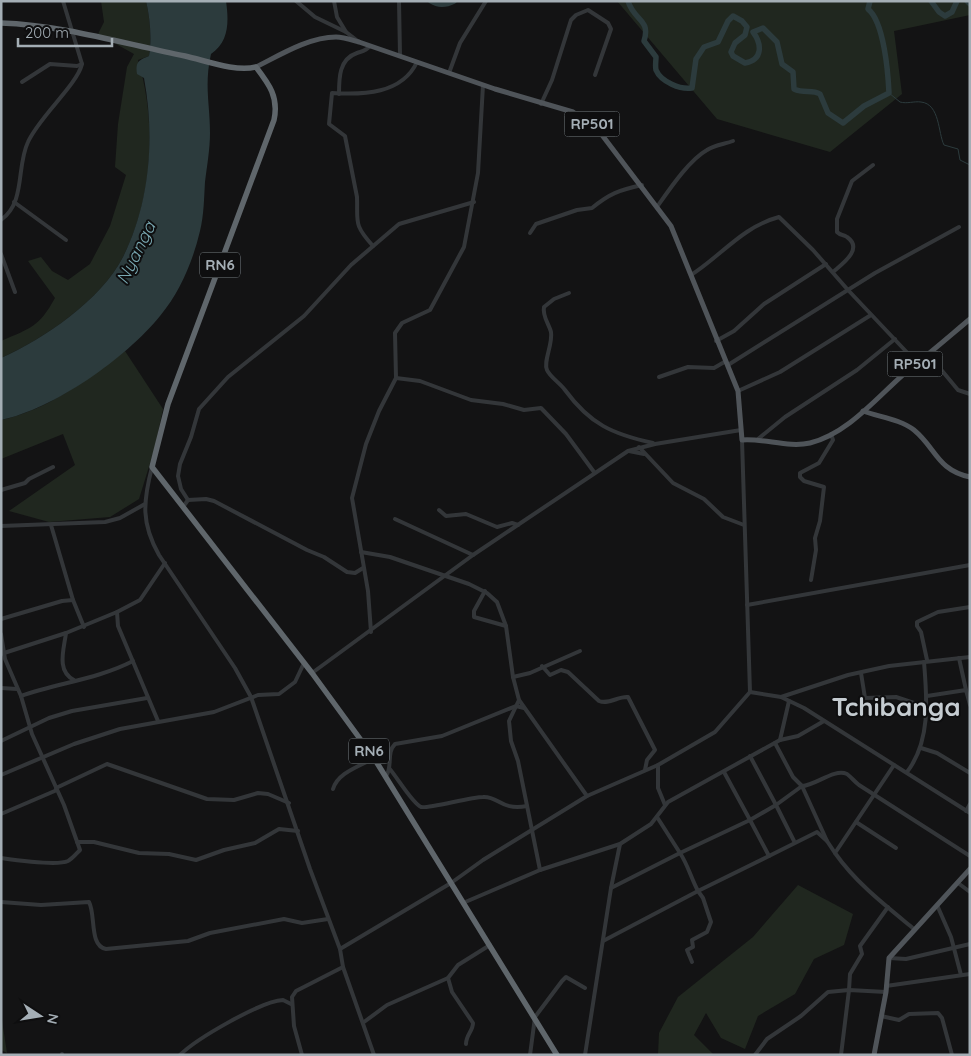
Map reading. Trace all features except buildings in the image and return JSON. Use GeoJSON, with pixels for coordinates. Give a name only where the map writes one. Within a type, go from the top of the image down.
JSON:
{"type":"FeatureCollection","features":[{"type":"Feature","properties":{"kind":"highway"},"geometry":{"type":"LineString","coordinates":[[1,23],[28,24],[218,63],[249,68],[256,67]]}},
{"type":"Feature","properties":{"kind":"highway","name":"RN6"},"geometry":{"type":"LineString","coordinates":[[256,67],[273,91],[275,114],[168,404],[152,468],[312,673],[374,758],[557,1055]]}},
{"type":"Feature","properties":{"kind":"main road","name":"RP501"},"geometry":{"type":"LineString","coordinates":[[256,67],[322,39],[337,37],[400,55],[541,104],[573,112],[593,125],[610,142],[671,226],[716,341],[738,391],[742,440],[758,439],[800,444],[812,443],[831,434],[863,411],[917,362],[929,355],[970,319]]}},
{"type":"Feature","properties":{"kind":"main road"},"geometry":{"type":"LineString","coordinates":[[863,411],[907,426],[915,431],[946,467],[953,472],[970,477]]}},
{"type":"Feature","properties":{"kind":"main road"},"geometry":{"type":"LineString","coordinates":[[874,1055],[886,992],[889,958],[970,869]]}},
{"type":"Feature","properties":{"kind":"street"},"geometry":{"type":"LineString","coordinates":[[1,220],[6,216],[14,202],[28,140],[51,106],[80,73],[82,64],[74,32],[63,1]]}},
{"type":"Feature","properties":{"kind":"street"},"geometry":{"type":"LineString","coordinates":[[296,1],[315,17],[346,32],[359,42]]}},
{"type":"Feature","properties":{"kind":"street"},"geometry":{"type":"LineString","coordinates":[[334,1],[338,17],[346,32]]}},
{"type":"Feature","properties":{"kind":"street"},"geometry":{"type":"LineString","coordinates":[[399,1],[400,55]]}},
{"type":"Feature","properties":{"kind":"street"},"geometry":{"type":"LineString","coordinates":[[449,73],[460,43],[486,1]]}},
{"type":"Feature","properties":{"kind":"street"},"geometry":{"type":"LineString","coordinates":[[541,104],[552,80],[570,20],[588,10],[608,23],[610,29],[595,75]]}},
{"type":"Feature","properties":{"kind":"street"},"geometry":{"type":"LineString","coordinates":[[339,94],[338,77],[344,64],[350,56],[365,51],[370,46]]}},
{"type":"Feature","properties":{"kind":"street"},"geometry":{"type":"LineString","coordinates":[[373,246],[362,234],[358,225],[355,206],[357,197],[345,136],[329,124],[332,93],[339,94],[392,88],[413,72],[418,62]]}},
{"type":"Feature","properties":{"kind":"street"},"geometry":{"type":"LineString","coordinates":[[22,82],[50,64],[77,66],[82,64]]}},
{"type":"Feature","properties":{"kind":"street"},"geometry":{"type":"LineString","coordinates":[[371,632],[370,602],[352,509],[354,483],[379,411],[396,378],[395,333],[402,323],[430,310],[464,247],[468,222],[474,202],[483,114],[483,85]]}},
{"type":"Feature","properties":{"kind":"street"},"geometry":{"type":"LineString","coordinates":[[657,207],[670,188],[698,157],[707,150],[733,141]]}},
{"type":"Feature","properties":{"kind":"street"},"geometry":{"type":"LineString","coordinates":[[833,272],[853,250],[852,243],[847,237],[837,232],[836,224],[839,214],[852,182],[874,165]]}},
{"type":"Feature","properties":{"kind":"street"},"geometry":{"type":"LineString","coordinates":[[530,233],[536,224],[578,210],[592,208],[608,195],[642,185]]}},
{"type":"Feature","properties":{"kind":"street"},"geometry":{"type":"LineString","coordinates":[[14,202],[66,240]]}},
{"type":"Feature","properties":{"kind":"street"},"geometry":{"type":"LineString","coordinates":[[188,500],[181,489],[178,476],[180,464],[200,409],[228,377],[304,316],[373,246],[399,224],[474,202]]}},
{"type":"Feature","properties":{"kind":"street"},"geometry":{"type":"LineString","coordinates":[[691,275],[724,247],[768,220],[779,217],[826,264],[871,315],[917,362]]}},
{"type":"Feature","properties":{"kind":"street"},"geometry":{"type":"LineString","coordinates":[[659,378],[688,367],[714,368],[727,363],[875,273],[959,227]]}},
{"type":"Feature","properties":{"kind":"street"},"geometry":{"type":"LineString","coordinates":[[1,254],[15,292]]}},
{"type":"Feature","properties":{"kind":"street"},"geometry":{"type":"LineString","coordinates":[[716,341],[734,331],[764,304],[826,264]]}},
{"type":"Feature","properties":{"kind":"street"},"geometry":{"type":"LineString","coordinates":[[569,293],[554,299],[544,307],[551,338],[546,364],[547,371],[565,390],[573,403],[592,420],[629,438],[655,444]]}},
{"type":"Feature","properties":{"kind":"street"},"geometry":{"type":"LineString","coordinates":[[738,391],[780,372],[871,315]]}},
{"type":"Feature","properties":{"kind":"street"},"geometry":{"type":"LineString","coordinates":[[758,439],[786,417],[857,370],[894,339]]}},
{"type":"Feature","properties":{"kind":"street"},"geometry":{"type":"LineString","coordinates":[[929,355],[958,390],[970,394]]}},
{"type":"Feature","properties":{"kind":"street"},"geometry":{"type":"LineString","coordinates":[[396,378],[420,381],[471,400],[504,404],[524,410],[541,408],[566,434],[594,472]]}},
{"type":"Feature","properties":{"kind":"street"},"geometry":{"type":"LineString","coordinates":[[312,673],[371,632],[473,555],[594,472],[628,451],[655,444],[741,430]]}},
{"type":"Feature","properties":{"kind":"street"},"geometry":{"type":"LineString","coordinates":[[812,580],[816,550],[815,538],[820,521],[824,488],[804,482],[800,477],[800,473],[819,463],[833,440],[831,434]]}},
{"type":"Feature","properties":{"kind":"street"},"geometry":{"type":"LineString","coordinates":[[340,949],[451,883],[532,829],[586,796],[658,765],[715,732],[750,692],[742,440]]}},
{"type":"Feature","properties":{"kind":"street"},"geometry":{"type":"LineString","coordinates":[[639,447],[676,485],[704,499],[723,517],[744,525]]}},
{"type":"Feature","properties":{"kind":"street"},"geometry":{"type":"LineString","coordinates":[[628,451],[644,454]]}},
{"type":"Feature","properties":{"kind":"street"},"geometry":{"type":"LineString","coordinates":[[1,490],[24,483],[53,467]]}},
{"type":"Feature","properties":{"kind":"street"},"geometry":{"type":"LineString","coordinates":[[152,468],[145,504],[149,534],[164,563],[235,668],[251,697],[340,949],[343,967],[364,1022],[374,1055]]}},
{"type":"Feature","properties":{"kind":"street"},"geometry":{"type":"LineString","coordinates":[[188,500],[206,499],[214,501],[324,557],[351,573],[363,568]]}},
{"type":"Feature","properties":{"kind":"street"},"geometry":{"type":"LineString","coordinates":[[183,507],[188,500]]}},
{"type":"Feature","properties":{"kind":"street"},"geometry":{"type":"LineString","coordinates":[[1,526],[105,522],[120,518],[145,504]]}},
{"type":"Feature","properties":{"kind":"street"},"geometry":{"type":"LineString","coordinates":[[439,510],[446,516],[469,514],[497,527],[512,523],[518,525]]}},
{"type":"Feature","properties":{"kind":"street"},"geometry":{"type":"LineString","coordinates":[[394,519],[455,545],[473,555]]}},
{"type":"Feature","properties":{"kind":"street"},"geometry":{"type":"LineString","coordinates":[[51,525],[73,600],[84,627]]}},
{"type":"Feature","properties":{"kind":"street"},"geometry":{"type":"LineString","coordinates":[[361,552],[390,557],[446,576],[484,591],[497,602],[506,626],[513,678],[519,700],[586,796]]}},
{"type":"Feature","properties":{"kind":"street"},"geometry":{"type":"LineString","coordinates":[[3,654],[84,627],[140,600],[164,563]]}},
{"type":"Feature","properties":{"kind":"street"},"geometry":{"type":"LineString","coordinates":[[747,605],[970,565]]}},
{"type":"Feature","properties":{"kind":"street"},"geometry":{"type":"LineString","coordinates":[[484,591],[474,611],[474,617],[506,626]]}},
{"type":"Feature","properties":{"kind":"street"},"geometry":{"type":"LineString","coordinates":[[1,619],[62,601],[73,600]]}},
{"type":"Feature","properties":{"kind":"street"},"geometry":{"type":"LineString","coordinates":[[907,772],[921,748],[927,696],[926,661],[921,632],[916,626],[917,622],[938,612],[970,607]]}},
{"type":"Feature","properties":{"kind":"street"},"geometry":{"type":"LineString","coordinates":[[117,612],[118,626],[158,722]]}},
{"type":"Feature","properties":{"kind":"street"},"geometry":{"type":"LineString","coordinates":[[66,633],[63,668],[65,674],[74,680]]}},
{"type":"Feature","properties":{"kind":"street"},"geometry":{"type":"LineString","coordinates":[[1,634],[5,660],[21,696],[32,734],[78,842],[79,852]]}},
{"type":"Feature","properties":{"kind":"street"},"geometry":{"type":"LineString","coordinates":[[513,678],[530,673],[542,666],[580,651]]}},
{"type":"Feature","properties":{"kind":"street"},"geometry":{"type":"LineString","coordinates":[[781,697],[860,672],[926,661],[970,657]]}},
{"type":"Feature","properties":{"kind":"street"},"geometry":{"type":"LineString","coordinates":[[959,658],[970,705]]}},
{"type":"Feature","properties":{"kind":"street"},"geometry":{"type":"LineString","coordinates":[[21,696],[105,673],[133,661]]}},
{"type":"Feature","properties":{"kind":"street"},"geometry":{"type":"LineString","coordinates":[[1,775],[17,766],[44,759],[74,744],[120,728],[214,712],[251,697],[279,694],[295,682],[304,663]]}},
{"type":"Feature","properties":{"kind":"street"},"geometry":{"type":"LineString","coordinates":[[542,666],[550,675],[561,670],[568,672],[599,701],[605,703],[622,697],[628,698],[655,750],[647,760],[645,770]]}},
{"type":"Feature","properties":{"kind":"street"},"geometry":{"type":"LineString","coordinates":[[860,672],[865,698],[896,697],[926,708]]}},
{"type":"Feature","properties":{"kind":"street"},"geometry":{"type":"LineString","coordinates":[[1,688],[17,689]]}},
{"type":"Feature","properties":{"kind":"street"},"geometry":{"type":"LineString","coordinates":[[927,696],[967,691]]}},
{"type":"Feature","properties":{"kind":"street"},"geometry":{"type":"LineString","coordinates":[[750,692],[781,697],[804,708],[968,812],[970,804]]}},
{"type":"Feature","properties":{"kind":"street"},"geometry":{"type":"LineString","coordinates":[[1,741],[30,726],[72,711],[147,698]]}},
{"type":"Feature","properties":{"kind":"street"},"geometry":{"type":"LineString","coordinates":[[509,721],[519,700]]}},
{"type":"Feature","properties":{"kind":"street"},"geometry":{"type":"LineString","coordinates":[[780,740],[789,701]]}},
{"type":"Feature","properties":{"kind":"street"},"geometry":{"type":"LineString","coordinates":[[386,776],[391,751],[395,744],[442,736],[516,706],[524,708]]}},
{"type":"Feature","properties":{"kind":"street"},"geometry":{"type":"LineString","coordinates":[[507,711],[511,741],[518,761],[540,870]]}},
{"type":"Feature","properties":{"kind":"street"},"geometry":{"type":"LineString","coordinates":[[464,903],[540,870],[620,844],[651,824],[664,805],[780,740],[798,736],[824,720]]}},
{"type":"Feature","properties":{"kind":"street"},"geometry":{"type":"LineString","coordinates":[[24,730],[32,734]]}},
{"type":"Feature","properties":{"kind":"street"},"geometry":{"type":"LineString","coordinates":[[775,743],[793,777],[802,786],[827,841],[843,864],[914,929]]}},
{"type":"Feature","properties":{"kind":"street"},"geometry":{"type":"LineString","coordinates":[[921,748],[937,753],[970,773]]}},
{"type":"Feature","properties":{"kind":"street"},"geometry":{"type":"LineString","coordinates":[[750,756],[794,841]]}},
{"type":"Feature","properties":{"kind":"street"},"geometry":{"type":"LineString","coordinates":[[333,789],[336,781],[343,775],[374,758]]}},
{"type":"Feature","properties":{"kind":"street"},"geometry":{"type":"LineString","coordinates":[[1,814],[107,764],[207,799],[234,800],[258,793],[268,794],[289,803]]}},
{"type":"Feature","properties":{"kind":"street"},"geometry":{"type":"LineString","coordinates":[[658,765],[658,788],[664,805]]}},
{"type":"Feature","properties":{"kind":"street"},"geometry":{"type":"LineString","coordinates":[[835,853],[873,800],[874,793],[894,765]]}},
{"type":"Feature","properties":{"kind":"street"},"geometry":{"type":"LineString","coordinates":[[389,768],[416,803],[422,807],[428,808],[456,800],[483,797],[508,808],[527,806]]}},
{"type":"Feature","properties":{"kind":"street"},"geometry":{"type":"LineString","coordinates":[[724,772],[769,856]]}},
{"type":"Feature","properties":{"kind":"street"},"geometry":{"type":"LineString","coordinates":[[611,888],[680,852],[750,820],[776,805],[802,786],[809,786],[842,773],[970,856]]}},
{"type":"Feature","properties":{"kind":"street"},"geometry":{"type":"LineString","coordinates":[[657,816],[689,866],[690,877],[703,898],[712,922],[707,932],[692,940],[693,947],[687,950],[692,962]]}},
{"type":"Feature","properties":{"kind":"street"},"geometry":{"type":"LineString","coordinates":[[856,822],[896,848]]}},
{"type":"Feature","properties":{"kind":"street"},"geometry":{"type":"LineString","coordinates":[[78,842],[112,845],[153,855],[169,854],[196,860],[224,850],[255,843],[279,829],[298,831]]}},
{"type":"Feature","properties":{"kind":"street"},"geometry":{"type":"LineString","coordinates":[[603,941],[698,891],[739,872],[794,841],[817,832],[827,841]]}},
{"type":"Feature","properties":{"kind":"street"},"geometry":{"type":"LineString","coordinates":[[1,858],[31,862],[69,861],[86,848],[86,843]]}},
{"type":"Feature","properties":{"kind":"street"},"geometry":{"type":"LineString","coordinates":[[585,1055],[611,888],[620,844]]}},
{"type":"Feature","properties":{"kind":"street"},"geometry":{"type":"LineString","coordinates":[[958,883],[970,892]]}},
{"type":"Feature","properties":{"kind":"street"},"geometry":{"type":"LineString","coordinates":[[1,902],[41,905],[89,902],[94,920],[96,942],[106,950],[188,941],[210,933],[284,919],[302,923],[328,919]]}},
{"type":"Feature","properties":{"kind":"street"},"geometry":{"type":"LineString","coordinates":[[937,905],[955,948],[961,975]]}},
{"type":"Feature","properties":{"kind":"street"},"geometry":{"type":"LineString","coordinates":[[841,1055],[850,974],[862,954],[860,946],[888,907]]}},
{"type":"Feature","properties":{"kind":"street"},"geometry":{"type":"LineString","coordinates":[[889,958],[906,959],[970,944]]}},
{"type":"Feature","properties":{"kind":"street"},"geometry":{"type":"LineString","coordinates":[[364,1022],[387,1005],[448,978],[458,965],[490,945]]}},
{"type":"Feature","properties":{"kind":"street"},"geometry":{"type":"LineString","coordinates":[[302,1055],[294,1026],[292,997],[296,991],[343,967]]}},
{"type":"Feature","properties":{"kind":"street"},"geometry":{"type":"LineString","coordinates":[[886,986],[970,974]]}},
{"type":"Feature","properties":{"kind":"street"},"geometry":{"type":"LineString","coordinates":[[530,1055],[535,1017],[566,977],[585,988]]}},
{"type":"Feature","properties":{"kind":"street"},"geometry":{"type":"LineString","coordinates":[[448,978],[452,992],[474,1023],[467,1036],[466,1044]]}},
{"type":"Feature","properties":{"kind":"street"},"geometry":{"type":"LineString","coordinates":[[755,1055],[766,1039],[801,1016],[828,992],[849,990],[886,992]]}},
{"type":"Feature","properties":{"kind":"street"},"geometry":{"type":"LineString","coordinates":[[180,1055],[203,1038],[234,1020],[263,1006],[292,997]]}},
{"type":"Feature","properties":{"kind":"street"},"geometry":{"type":"LineString","coordinates":[[283,1000],[291,1004]]}},
{"type":"Feature","properties":{"kind":"street"},"geometry":{"type":"LineString","coordinates":[[881,1016],[899,1020],[909,1014],[938,1013],[942,1018],[952,1055]]}},
{"type":"Feature","properties":{"kind":"shaded area"},"geometry":{"type":"Polygon","coordinates":[[[101,1],[146,1],[150,49],[149,56],[138,60],[144,84],[150,134],[149,160],[141,210],[123,257],[101,288],[86,303],[53,329],[1,358],[1,341],[33,326],[44,315],[55,298],[28,261],[41,257],[52,271],[68,280],[90,264],[110,226],[126,175],[115,167],[118,124],[127,67],[134,54],[98,34],[104,22],[101,1]]]}},
{"type":"Feature","properties":{"kind":"shaded area"},"geometry":{"type":"Polygon","coordinates":[[[617,1],[970,1],[970,15],[894,31],[902,94],[830,152],[717,119],[617,1]]]}},
{"type":"Feature","properties":{"kind":"shaded area"},"geometry":{"type":"Polygon","coordinates":[[[125,351],[163,409],[155,447],[139,499],[110,517],[49,522],[9,511],[75,465],[63,434],[1,459],[1,420],[35,409],[51,401],[82,382],[125,351]]]}},
{"type":"Feature","properties":{"kind":"shaded area"},"geometry":{"type":"Polygon","coordinates":[[[798,885],[853,914],[844,945],[814,959],[795,994],[758,1016],[745,1049],[721,1038],[706,1013],[694,1035],[714,1055],[658,1055],[659,1033],[678,997],[753,937],[798,885]]]}},
{"type":"Feature","properties":{"kind":"shaded area"},"geometry":{"type":"Polygon","coordinates":[[[1,1014],[7,1053],[1,1050],[1,1014]]]}},
{"type":"Feature","properties":{"kind":"water","name":"Nyanga"},"geometry":{"type":"Polygon","coordinates":[[[146,1],[226,1],[226,31],[221,44],[211,54],[209,65],[210,145],[204,207],[194,254],[180,286],[167,307],[146,332],[128,348],[88,380],[66,393],[22,414],[1,420],[1,358],[53,329],[86,303],[113,273],[123,257],[132,236],[139,215],[148,169],[149,123],[147,100],[144,78],[137,74],[138,62],[149,56],[150,28],[146,1]]]}},
{"type":"Feature","properties":{"kind":"waterway"},"geometry":{"type":"LineString","coordinates":[[431,1],[437,4],[454,1]]}},
{"type":"Feature","properties":{"kind":"waterway"},"geometry":{"type":"LineString","coordinates":[[628,1],[634,13],[644,24],[646,34],[644,41],[656,57],[656,70],[667,81],[677,86],[692,88],[696,59],[704,47],[718,42],[728,21],[733,16],[742,21],[747,27],[745,35],[735,43],[731,52],[733,56],[745,63],[755,59],[758,55],[759,46],[753,32],[763,28],[777,42],[782,64],[793,72],[794,89],[820,94],[828,113],[843,123],[864,106],[889,93],[884,48],[878,25],[868,9],[870,1]]}},
{"type":"Feature","properties":{"kind":"waterway"},"geometry":{"type":"LineString","coordinates":[[931,1],[939,12],[945,16],[952,12],[957,1]]}},
{"type":"Feature","properties":{"kind":"waterway"},"geometry":{"type":"LineString","coordinates":[[967,1],[970,4]]}},
{"type":"Feature","properties":{"kind":"waterway"},"geometry":{"type":"LineString","coordinates":[[889,93],[900,102],[921,102],[932,108],[944,145],[958,149],[960,160],[970,165]]}},
{"type":"Feature","properties":{"kind":"district","name":"Tchibanga"},"geometry":{"type":"Point","coordinates":[896,707]}}]}
